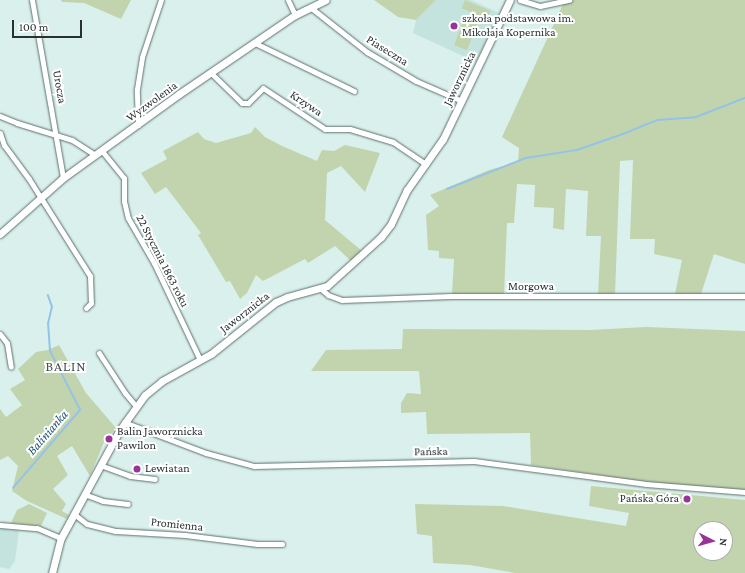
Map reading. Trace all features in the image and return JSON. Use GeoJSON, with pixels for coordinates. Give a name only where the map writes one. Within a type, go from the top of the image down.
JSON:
{"type":"FeatureCollection","features":[{"type":"Feature","properties":{"kind":"street","name":"Urocza"},"geometry":{"type":"LineString","coordinates":[[32,0],[63,178]]}},
{"type":"Feature","properties":{"kind":"street"},"geometry":{"type":"LineString","coordinates":[[138,125],[138,89],[142,57],[161,0]]}},
{"type":"Feature","properties":{"kind":"street"},"geometry":{"type":"LineString","coordinates":[[288,0],[295,16]]}},
{"type":"Feature","properties":{"kind":"street","name":"Wyzwolenia"},"geometry":{"type":"LineString","coordinates":[[0,234],[63,178],[255,43],[295,16],[326,0]]}},
{"type":"Feature","properties":{"kind":"street","name":"Jaworznicka"},"geometry":{"type":"LineString","coordinates":[[54,573],[61,538],[124,422],[136,406],[162,381],[200,360],[276,302],[287,297],[320,288],[333,282],[381,237],[391,224],[407,190],[443,140],[510,0]]}},
{"type":"Feature","properties":{"kind":"street"},"geometry":{"type":"LineString","coordinates":[[520,0],[540,6],[569,0]]}},
{"type":"Feature","properties":{"kind":"street","name":"Piaseczna"},"geometry":{"type":"LineString","coordinates":[[310,7],[367,52],[416,81],[462,101]]}},
{"type":"Feature","properties":{"kind":"street"},"geometry":{"type":"LineString","coordinates":[[255,43],[354,91]]}},
{"type":"Feature","properties":{"kind":"street","name":"Krzywa"},"geometry":{"type":"LineString","coordinates":[[211,73],[242,103],[248,102],[263,88],[325,129],[350,129],[393,142],[426,164]]}},
{"type":"Feature","properties":{"kind":"street","name":"22 Stycznia 1863 roku"},"geometry":{"type":"LineString","coordinates":[[0,116],[78,143],[98,153],[124,178],[124,200],[128,218],[154,263],[200,360]]}},
{"type":"Feature","properties":{"kind":"street"},"geometry":{"type":"LineString","coordinates":[[0,133],[4,145],[90,276],[91,303],[86,308]]}},
{"type":"Feature","properties":{"kind":"street","name":"Morgowa"},"geometry":{"type":"LineString","coordinates":[[320,288],[328,296],[342,300],[451,296],[745,296]]}},
{"type":"Feature","properties":{"kind":"street"},"geometry":{"type":"LineString","coordinates":[[0,334],[7,343],[11,367]]}},
{"type":"Feature","properties":{"kind":"street"},"geometry":{"type":"LineString","coordinates":[[99,353],[125,393],[136,406]]}},
{"type":"Feature","properties":{"kind":"street","name":"Pańska"},"geometry":{"type":"LineString","coordinates":[[124,422],[206,453],[254,466],[474,461],[646,484],[745,492]]}},
{"type":"Feature","properties":{"kind":"street"},"geometry":{"type":"LineString","coordinates":[[100,465],[130,476],[155,480]]}},
{"type":"Feature","properties":{"kind":"street"},"geometry":{"type":"LineString","coordinates":[[84,494],[103,501],[128,504]]}},
{"type":"Feature","properties":{"kind":"street","name":"Promienna"},"geometry":{"type":"LineString","coordinates":[[74,514],[87,524],[116,531],[185,535],[257,544],[282,544]]}},
{"type":"Feature","properties":{"kind":"street"},"geometry":{"type":"LineString","coordinates":[[0,525],[37,528],[61,538]]}},
{"type":"Feature","properties":{"kind":"shaded area","name":"szkoła podstawowa im. Mikołaja Kopernika"},"geometry":{"type":"Polygon","coordinates":[[[436,0],[471,0],[499,13],[476,62],[413,33],[416,20],[436,0]]]}},
{"type":"Feature","properties":{"kind":"shaded area"},"geometry":{"type":"Polygon","coordinates":[[[0,528],[19,530],[15,561],[9,569],[0,567],[0,528]]]}},
{"type":"Feature","properties":{"kind":"green space"},"geometry":{"type":"Polygon","coordinates":[[[61,0],[131,0],[121,19],[84,3],[62,2],[61,0]]]}},
{"type":"Feature","properties":{"kind":"green space"},"geometry":{"type":"Polygon","coordinates":[[[374,0],[436,0],[416,20],[398,17],[374,0]]]}},
{"type":"Feature","properties":{"kind":"green space"},"geometry":{"type":"Polygon","coordinates":[[[465,0],[491,11],[487,19],[461,8],[465,0]]]}},
{"type":"Feature","properties":{"kind":"green space"},"geometry":{"type":"Polygon","coordinates":[[[574,0],[745,0],[745,264],[714,254],[701,294],[675,294],[682,260],[654,254],[655,239],[630,239],[633,160],[620,161],[615,295],[598,295],[601,236],[586,236],[588,191],[566,189],[564,230],[553,228],[554,208],[534,207],[535,185],[517,184],[514,223],[507,223],[504,295],[452,294],[454,259],[439,258],[439,251],[428,250],[426,215],[439,206],[430,195],[489,170],[518,162],[519,148],[502,137],[564,2],[574,0]]]}},
{"type":"Feature","properties":{"kind":"green space"},"geometry":{"type":"Polygon","coordinates":[[[464,19],[477,24],[467,50],[454,45],[464,19]]]}},
{"type":"Feature","properties":{"kind":"green space"},"geometry":{"type":"Polygon","coordinates":[[[255,127],[265,137],[317,161],[322,150],[334,151],[345,145],[380,153],[365,192],[341,166],[327,173],[325,220],[362,251],[351,261],[335,246],[308,263],[305,259],[263,281],[256,275],[247,293],[240,299],[230,281],[226,282],[198,235],[201,233],[166,187],[155,194],[141,173],[167,159],[163,151],[198,132],[204,139],[216,143],[251,133],[255,127]]]}},
{"type":"Feature","properties":{"kind":"green space"},"geometry":{"type":"Polygon","coordinates":[[[646,327],[745,331],[745,490],[646,482],[531,465],[530,433],[427,434],[426,412],[401,413],[401,403],[407,393],[421,394],[419,371],[311,371],[326,350],[402,349],[403,329],[590,330],[646,327]]]}},
{"type":"Feature","properties":{"kind":"green space"},"geometry":{"type":"Polygon","coordinates":[[[59,345],[86,393],[116,428],[104,442],[90,476],[72,446],[57,456],[68,475],[53,489],[66,504],[62,511],[69,515],[67,519],[27,501],[12,491],[18,466],[8,456],[0,460],[0,409],[6,417],[22,405],[10,389],[25,380],[18,369],[36,352],[48,350],[59,345]]]}},
{"type":"Feature","properties":{"kind":"green space"},"geometry":{"type":"Polygon","coordinates":[[[591,486],[745,500],[745,573],[515,573],[470,565],[433,563],[432,536],[417,534],[415,504],[503,506],[626,526],[629,513],[589,506],[591,486]]]}},
{"type":"Feature","properties":{"kind":"green space"},"geometry":{"type":"Polygon","coordinates":[[[29,504],[47,513],[41,526],[11,523],[17,510],[29,504]]]}},
{"type":"Feature","properties":{"kind":"waterway"},"geometry":{"type":"LineString","coordinates":[[447,189],[526,158],[577,150],[657,120],[696,117],[745,98]]}},
{"type":"Feature","properties":{"kind":"waterway","name":"Balinianka"},"geometry":{"type":"LineString","coordinates":[[13,488],[80,410],[50,351],[48,324],[52,307],[48,296]]}},
{"type":"Feature","properties":{"kind":"place","name":"szkoła podstawowa im. Mikołaja Kopernika"},"geometry":{"type":"Point","coordinates":[454,26]}},
{"type":"Feature","properties":{"kind":"place","name":"Balin Jaworznicka Pawilon"},"geometry":{"type":"Point","coordinates":[109,439]}},
{"type":"Feature","properties":{"kind":"place","name":"Lewiatan"},"geometry":{"type":"Point","coordinates":[137,469]}},
{"type":"Feature","properties":{"kind":"place","name":"Pańska Góra"},"geometry":{"type":"Point","coordinates":[687,499]}},
{"type":"Feature","properties":{"kind":"district","name":"BALIN"},"geometry":{"type":"Point","coordinates":[66,366]}}]}
